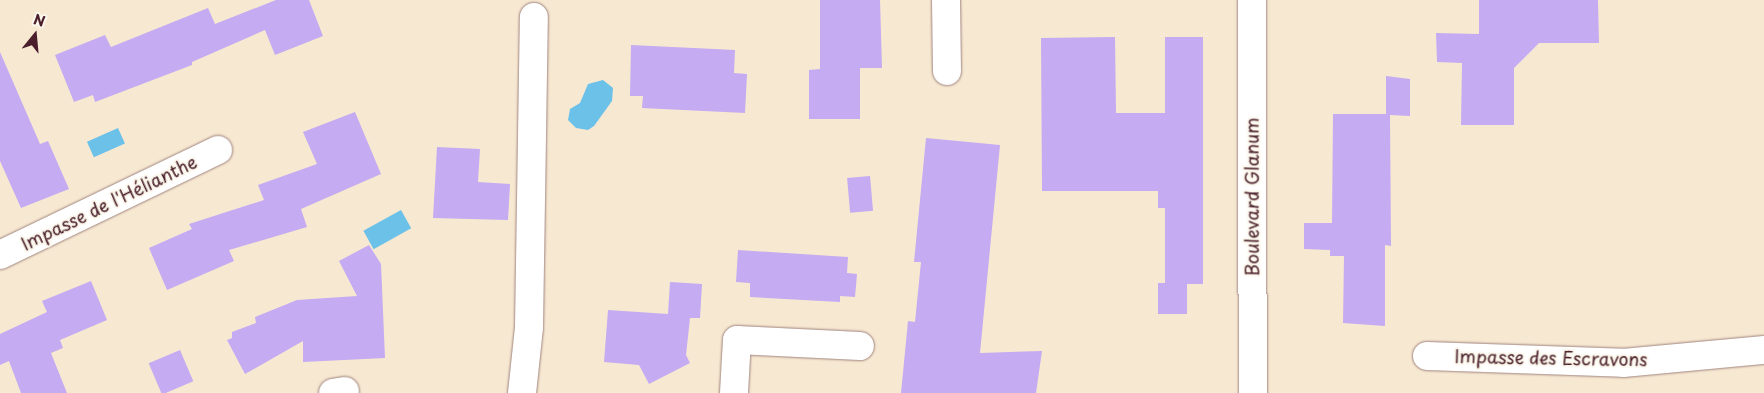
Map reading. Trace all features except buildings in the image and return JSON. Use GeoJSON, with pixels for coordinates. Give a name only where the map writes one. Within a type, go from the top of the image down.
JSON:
{"type":"FeatureCollection","features":[{"type":"Feature","properties":{"kind":"street"},"geometry":{"type":"LineString","coordinates":[[946,0],[947,71]]}},
{"type":"Feature","properties":{"kind":"street","name":"Boulevard Glanum"},"geometry":{"type":"LineString","coordinates":[[1252,0],[1253,393]]}},
{"type":"Feature","properties":{"kind":"street"},"geometry":{"type":"LineString","coordinates":[[522,393],[529,328],[534,17]]}},
{"type":"Feature","properties":{"kind":"street","name":"Impasse de l'Hélianthe"},"geometry":{"type":"LineString","coordinates":[[0,255],[218,150]]}},
{"type":"Feature","properties":{"kind":"street"},"geometry":{"type":"LineString","coordinates":[[734,393],[737,340],[860,346]]}},
{"type":"Feature","properties":{"kind":"street","name":"Impasse des Escravons"},"geometry":{"type":"LineString","coordinates":[[1427,356],[1623,363],[1764,350]]}},
{"type":"Feature","properties":{"kind":"water"},"geometry":{"type":"Polygon","coordinates":[[[603,80],[613,88],[612,101],[594,126],[588,130],[576,128],[568,120],[570,109],[580,103],[588,84],[603,80]]]}},
{"type":"Feature","properties":{"kind":"water"},"geometry":{"type":"Polygon","coordinates":[[[118,128],[125,144],[94,157],[87,142],[118,128]]]}},
{"type":"Feature","properties":{"kind":"water"},"geometry":{"type":"Polygon","coordinates":[[[401,210],[411,228],[374,249],[363,231],[401,210]]]}}]}
